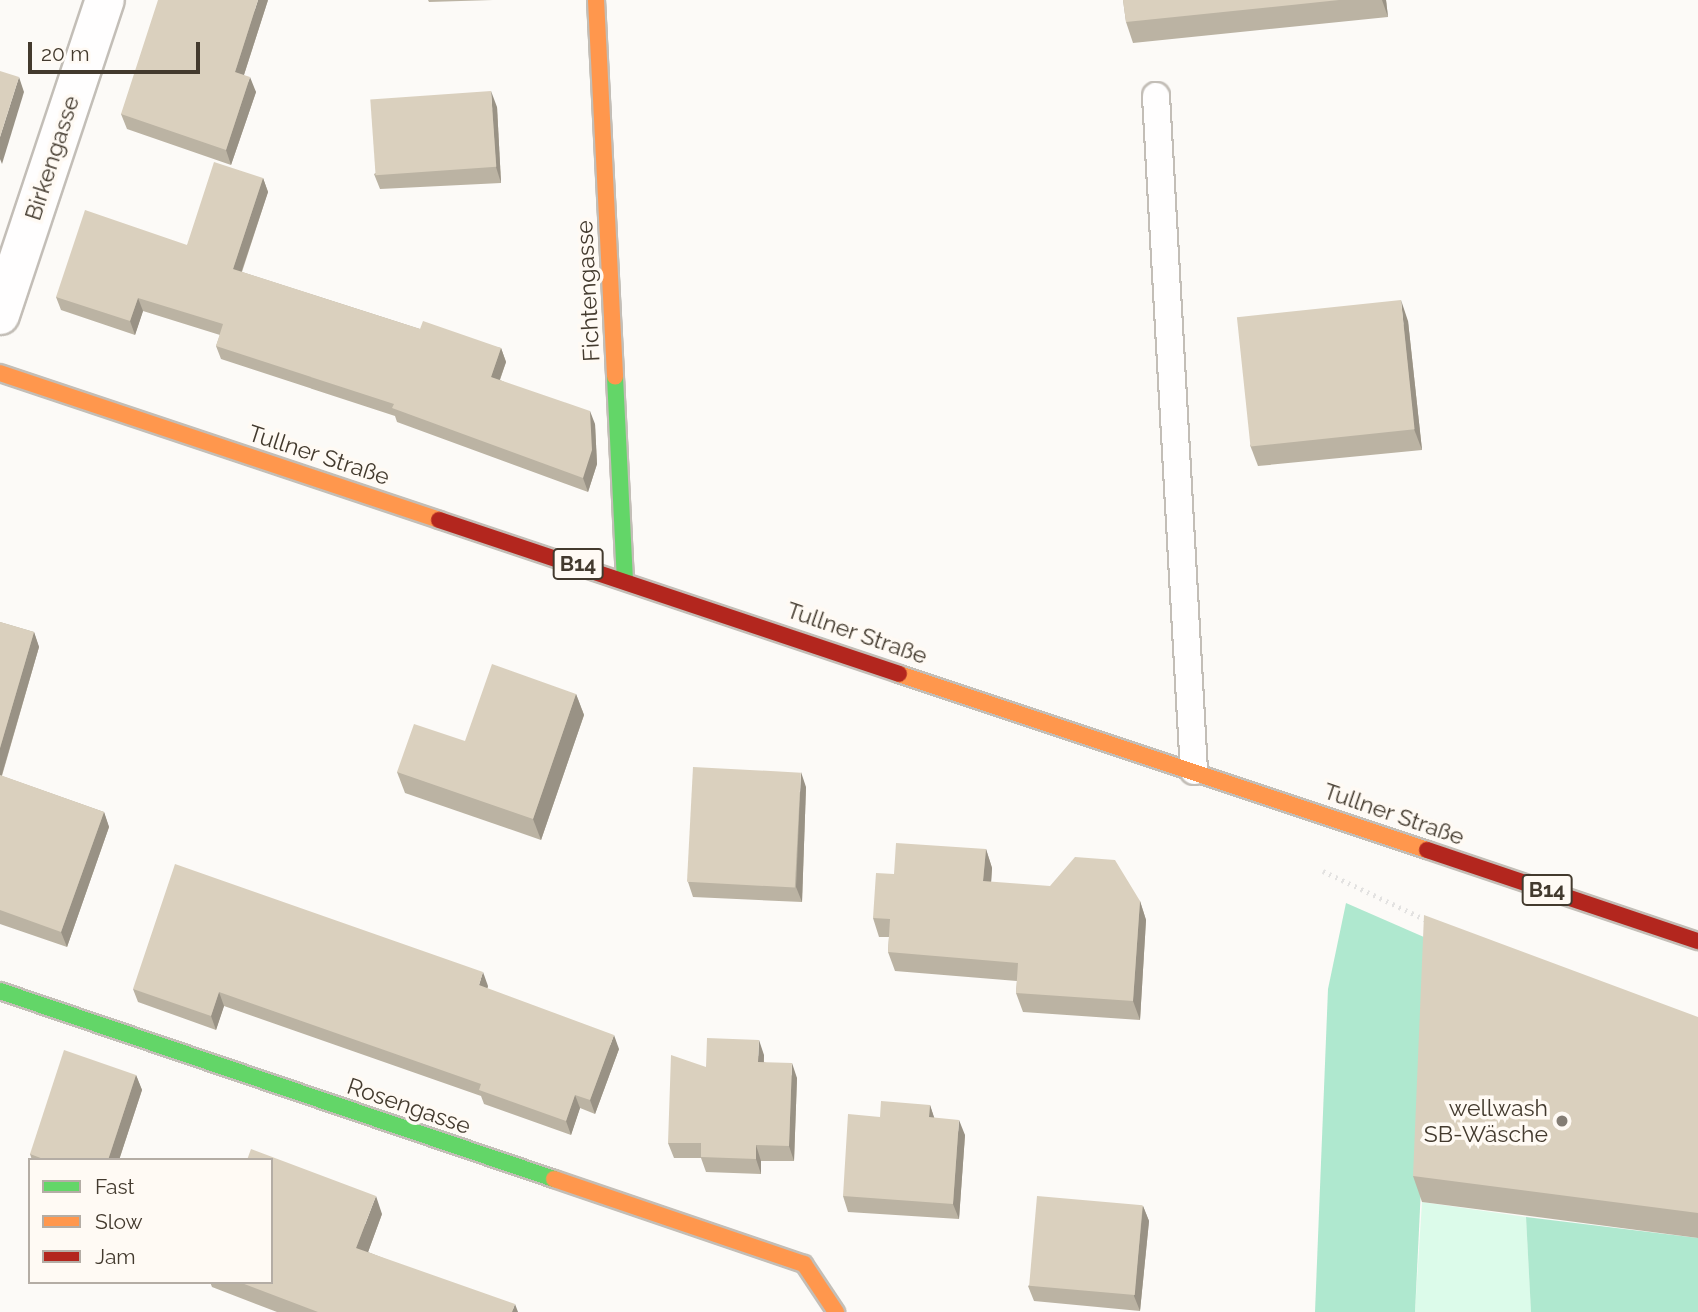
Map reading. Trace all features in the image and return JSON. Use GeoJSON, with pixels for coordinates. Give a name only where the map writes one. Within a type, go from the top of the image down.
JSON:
{"type":"FeatureCollection","features":[{"type":"Feature","properties":{"kind":"main road","name":"Fichtengasse"},"geometry":{"type":"LineString","coordinates":[[596,0],[625,579]]}},
{"type":"Feature","properties":{"kind":"main road","name":"Tullner Straße"},"geometry":{"type":"LineString","coordinates":[[0,373],[625,579],[1698,941]]}},
{"type":"Feature","properties":{"kind":"main road","name":"Rosengasse"},"geometry":{"type":"LineString","coordinates":[[0,991],[804,1264],[836,1312]]}},
{"type":"Feature","properties":{"kind":"street","name":"Birkengasse"},"geometry":{"type":"LineString","coordinates":[[0,315],[104,0]]}},
{"type":"Feature","properties":{"kind":"lane"},"geometry":{"type":"LineString","coordinates":[[1156,96],[1194,771]]}},
{"type":"Feature","properties":{"kind":"green space"},"geometry":{"type":"Polygon","coordinates":[[[1346,903],[1433,941],[1415,1312],[1315,1312],[1328,989],[1346,903]]]}},
{"type":"Feature","properties":{"kind":"green space"},"geometry":{"type":"Polygon","coordinates":[[[1422,1202],[1526,1217],[1531,1312],[1415,1312],[1422,1202]]]}},
{"type":"Feature","properties":{"kind":"green space"},"geometry":{"type":"Polygon","coordinates":[[[1526,1217],[1698,1238],[1698,1312],[1531,1312],[1526,1217]]]}},
{"type":"Feature","properties":{"kind":"building"},"geometry":{"type":"Polygon","coordinates":[[[158,0],[258,0],[235,72],[250,77],[226,150],[121,114],[158,0]]]}},
{"type":"Feature","properties":{"kind":"building"},"geometry":{"type":"Polygon","coordinates":[[[1123,0],[1339,0],[1126,22],[1123,0]]]}},
{"type":"Feature","properties":{"kind":"building"},"geometry":{"type":"Polygon","coordinates":[[[0,71],[19,77],[0,137],[0,71]]]}},
{"type":"Feature","properties":{"kind":"building"},"geometry":{"type":"Polygon","coordinates":[[[491,91],[496,167],[376,175],[370,99],[491,91]]]}},
{"type":"Feature","properties":{"kind":"building"},"geometry":{"type":"Polygon","coordinates":[[[214,162],[263,178],[233,269],[420,329],[423,321],[501,348],[491,377],[590,411],[592,450],[583,478],[392,408],[394,404],[216,346],[223,324],[138,298],[130,321],[56,297],[85,210],[187,245],[214,162]]]}},
{"type":"Feature","properties":{"kind":"building"},"geometry":{"type":"Polygon","coordinates":[[[1401,300],[1415,429],[1250,447],[1237,317],[1401,300]]]}},
{"type":"Feature","properties":{"kind":"building"},"geometry":{"type":"Polygon","coordinates":[[[0,622],[34,632],[0,748],[0,622]]]}},
{"type":"Feature","properties":{"kind":"building"},"geometry":{"type":"Polygon","coordinates":[[[492,664],[576,694],[533,819],[397,772],[414,724],[465,741],[492,664]]]}},
{"type":"Feature","properties":{"kind":"building"},"geometry":{"type":"Polygon","coordinates":[[[693,767],[801,773],[795,887],[687,882],[693,767]]]}},
{"type":"Feature","properties":{"kind":"building"},"geometry":{"type":"Polygon","coordinates":[[[0,775],[104,812],[61,932],[0,910],[0,775]]]}},
{"type":"Feature","properties":{"kind":"building"},"geometry":{"type":"Polygon","coordinates":[[[896,843],[986,849],[983,881],[1050,886],[1075,857],[1115,860],[1140,901],[1133,1001],[1016,993],[1018,963],[888,952],[890,919],[873,918],[876,873],[894,874],[896,843]]]}},
{"type":"Feature","properties":{"kind":"building"},"geometry":{"type":"Polygon","coordinates":[[[175,864],[483,972],[479,985],[614,1035],[590,1100],[575,1095],[566,1121],[479,1090],[481,1084],[219,992],[211,1016],[133,989],[175,864]]]}},
{"type":"Feature","properties":{"kind":"building","name":"wellwash SB-Wäsche"},"geometry":{"type":"Polygon","coordinates":[[[1424,915],[1698,1017],[1698,1213],[1413,1176],[1424,915]]]}},
{"type":"Feature","properties":{"kind":"building"},"geometry":{"type":"Polygon","coordinates":[[[707,1038],[759,1040],[758,1062],[792,1063],[789,1146],[756,1145],[756,1159],[701,1157],[701,1143],[668,1143],[671,1055],[706,1067],[707,1038]]]}},
{"type":"Feature","properties":{"kind":"building"},"geometry":{"type":"Polygon","coordinates":[[[64,1050],[136,1075],[109,1158],[41,1158],[30,1154],[64,1050]]]}},
{"type":"Feature","properties":{"kind":"building"},"geometry":{"type":"Polygon","coordinates":[[[881,1101],[930,1105],[929,1117],[959,1120],[953,1204],[843,1196],[848,1114],[880,1117],[881,1101]]]}},
{"type":"Feature","properties":{"kind":"building"},"geometry":{"type":"Polygon","coordinates":[[[251,1149],[376,1196],[356,1248],[515,1304],[512,1312],[318,1312],[244,1284],[273,1284],[273,1158],[248,1158],[251,1149]]]}},
{"type":"Feature","properties":{"kind":"building"},"geometry":{"type":"Polygon","coordinates":[[[1037,1196],[1143,1205],[1135,1295],[1029,1286],[1037,1196]]]}},
{"type":"Feature","properties":{"kind":"traffic: fast"},"geometry":{"type":"LineString","coordinates":[[615,377],[625,579]]}},
{"type":"Feature","properties":{"kind":"traffic: fast"},"geometry":{"type":"LineString","coordinates":[[0,991],[554,1179]]}},
{"type":"Feature","properties":{"kind":"traffic: slow"},"geometry":{"type":"LineString","coordinates":[[596,0],[615,377]]}},
{"type":"Feature","properties":{"kind":"traffic: slow"},"geometry":{"type":"LineString","coordinates":[[0,373],[439,520]]}},
{"type":"Feature","properties":{"kind":"traffic: slow"},"geometry":{"type":"LineString","coordinates":[[899,674],[1427,850]]}},
{"type":"Feature","properties":{"kind":"traffic: slow"},"geometry":{"type":"LineString","coordinates":[[554,1179],[804,1264],[836,1312]]}},
{"type":"Feature","properties":{"kind":"traffic: jam"},"geometry":{"type":"LineString","coordinates":[[439,520],[899,674]]}},
{"type":"Feature","properties":{"kind":"traffic: jam"},"geometry":{"type":"LineString","coordinates":[[1427,850],[1698,941]]}},
{"type":"Feature","properties":{"kind":"place","name":"wellwash SB-Wäsche"},"geometry":{"type":"Point","coordinates":[1562,1121]}}]}
